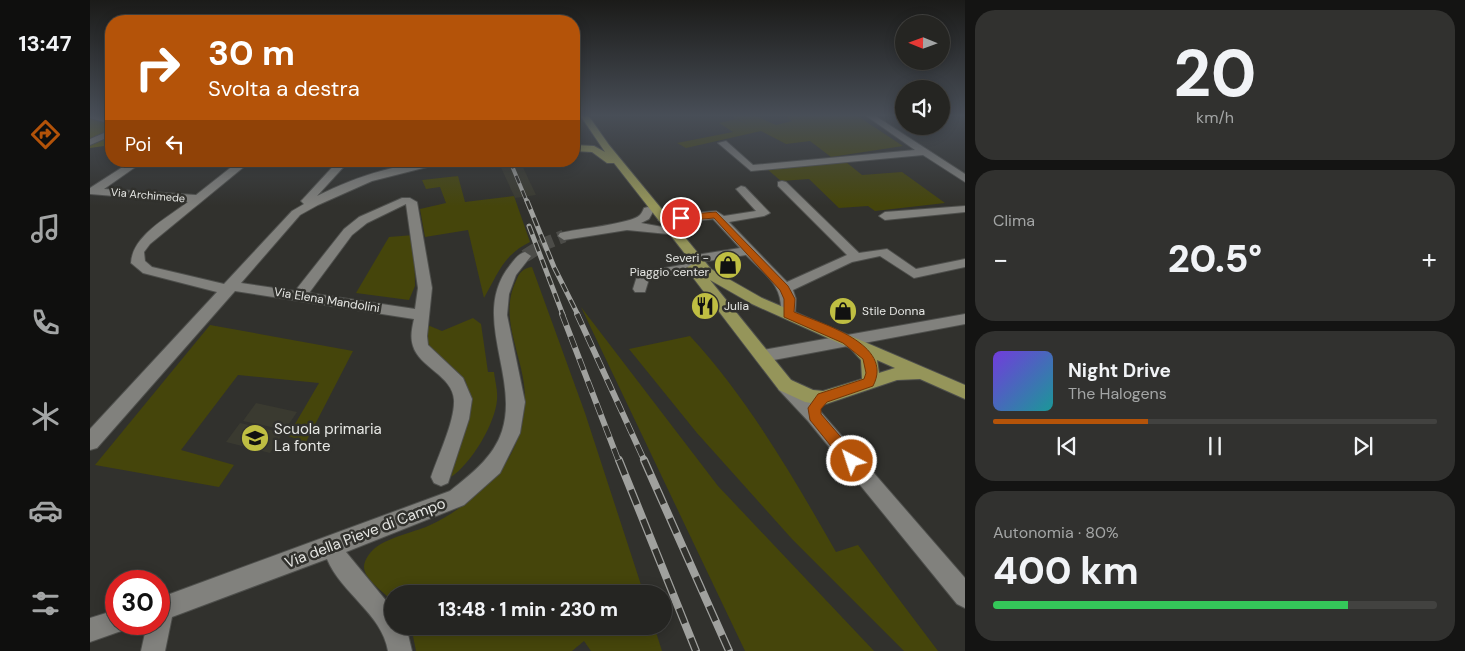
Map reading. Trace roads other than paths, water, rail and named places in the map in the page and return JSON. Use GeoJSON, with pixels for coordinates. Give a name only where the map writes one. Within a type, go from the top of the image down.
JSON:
{"type":"FeatureCollection","features":[{"type":"Feature","properties":{"kind":"main road"},"geometry":{"type":"LineString","coordinates":[[596,145],[648,210],[664,226]]}},
{"type":"Feature","properties":{"kind":"main road"},"geometry":{"type":"LineString","coordinates":[[597,145],[613,156],[664,226],[694,263],[728,313],[785,385],[811,397],[823,398],[897,374],[926,375]]}},
{"type":"Feature","properties":{"kind":"main road"},"geometry":{"type":"LineString","coordinates":[[694,263],[719,280],[757,301],[965,392]]}},
{"type":"Feature","properties":{"kind":"main road"},"geometry":{"type":"LineString","coordinates":[[728,313],[731,304],[736,300],[757,301]]}},
{"type":"Feature","properties":{"kind":"main road"},"geometry":{"type":"LineString","coordinates":[[848,340],[869,357],[872,373],[869,383]]}},
{"type":"Feature","properties":{"kind":"street"},"geometry":{"type":"LineString","coordinates":[[727,145],[751,168],[924,152]]}},
{"type":"Feature","properties":{"kind":"street"},"geometry":{"type":"LineString","coordinates":[[914,145],[965,179]]}},
{"type":"Feature","properties":{"kind":"street","name":"Via Archimede"},"geometry":{"type":"LineString","coordinates":[[130,167],[93,191],[198,200]]}},
{"type":"Feature","properties":{"kind":"street"},"geometry":{"type":"LineString","coordinates":[[198,200],[239,167]]}},
{"type":"Feature","properties":{"kind":"street"},"geometry":{"type":"LineString","coordinates":[[90,442],[338,167]]}},
{"type":"Feature","properties":{"kind":"street"},"geometry":{"type":"LineString","coordinates":[[296,213],[325,195],[353,183],[408,167]]}},
{"type":"Feature","properties":{"kind":"street"},"geometry":{"type":"LineString","coordinates":[[782,184],[855,256]]}},
{"type":"Feature","properties":{"kind":"street"},"geometry":{"type":"LineString","coordinates":[[620,226],[664,226],[719,217],[764,213],[740,189]]}},
{"type":"Feature","properties":{"kind":"street","name":"Via Elena Mandolini"},"geometry":{"type":"LineString","coordinates":[[198,200],[146,241],[138,252],[138,263],[148,270],[231,288],[299,296],[422,315]]}},
{"type":"Feature","properties":{"kind":"street"},"geometry":{"type":"LineString","coordinates":[[299,296],[348,232],[363,220],[406,200],[414,204],[425,288],[419,336],[421,346],[457,383],[463,399],[460,419],[441,477]]}},
{"type":"Feature","properties":{"kind":"street"},"geometry":{"type":"LineString","coordinates":[[885,216],[965,209]]}},
{"type":"Feature","properties":{"kind":"street"},"geometry":{"type":"LineString","coordinates":[[564,236],[620,226],[645,217],[648,210]]}},
{"type":"Feature","properties":{"kind":"street"},"geometry":{"type":"LineString","coordinates":[[719,217],[785,288],[789,299],[788,314]]}},
{"type":"Feature","properties":{"kind":"street"},"geometry":{"type":"LineString","coordinates":[[640,289],[642,287],[641,277],[643,276],[750,250]]}},
{"type":"Feature","properties":{"kind":"street"},"geometry":{"type":"LineString","coordinates":[[785,288],[855,256],[882,252],[914,274],[965,263]]}},
{"type":"Feature","properties":{"kind":"street","name":"Via della Pieve di Campo"},"geometry":{"type":"LineString","coordinates":[[170,605],[457,498],[493,468],[511,433],[516,402],[500,315],[502,294],[510,274],[525,256]]}},
{"type":"Feature","properties":{"kind":"street"},"geometry":{"type":"LineString","coordinates":[[763,356],[965,319]]}},
{"type":"Feature","properties":{"kind":"street"},"geometry":{"type":"LineString","coordinates":[[785,385],[814,416],[965,596]]}},
{"type":"Feature","properties":{"kind":"street"},"geometry":{"type":"LineString","coordinates":[[814,416],[814,408],[823,398]]}},
{"type":"Feature","properties":{"kind":"street"},"geometry":{"type":"LineString","coordinates":[[332,546],[339,562],[373,601],[397,634],[400,651]]}},
{"type":"Feature","properties":{"kind":"street"},"geometry":{"type":"LineString","coordinates":[[90,630],[105,625]]}},
{"type":"Feature","properties":{"kind":"street"},"geometry":{"type":"LineString","coordinates":[[153,651],[156,635]]}},
{"type":"Feature","properties":{"kind":"tunnel"},"geometry":{"type":"LineString","coordinates":[[525,256],[544,244],[564,236]]}},
{"type":"Feature","properties":{"kind":"railway"},"geometry":{"type":"LineString","coordinates":[[512,167],[527,202]]}},
{"type":"Feature","properties":{"kind":"railway"},"geometry":{"type":"LineString","coordinates":[[527,201],[554,267],[578,315]]}},
{"type":"Feature","properties":{"kind":"railway"},"geometry":{"type":"LineString","coordinates":[[529,226],[563,315]]}},
{"type":"Feature","properties":{"kind":"railway"},"geometry":{"type":"LineString","coordinates":[[562,314],[619,462]]}},
{"type":"Feature","properties":{"kind":"railway"},"geometry":{"type":"LineString","coordinates":[[577,314],[645,462]]}},
{"type":"Feature","properties":{"kind":"railway"},"geometry":{"type":"LineString","coordinates":[[619,460],[696,651]]}},
{"type":"Feature","properties":{"kind":"railway"},"geometry":{"type":"LineString","coordinates":[[644,460],[729,651]]}},
{"type":"Feature","properties":{"kind":"place","name":"Severi - Piaggio center"},"geometry":{"type":"Point","coordinates":[728,265]}},
{"type":"Feature","properties":{"kind":"place","name":"Julia"},"geometry":{"type":"Point","coordinates":[705,306]}},
{"type":"Feature","properties":{"kind":"place","name":"Stile Donna"},"geometry":{"type":"Point","coordinates":[843,311]}},
{"type":"Feature","properties":{"kind":"place","name":"Scuola primaria La fonte"},"geometry":{"type":"Point","coordinates":[255,438]}}]}
